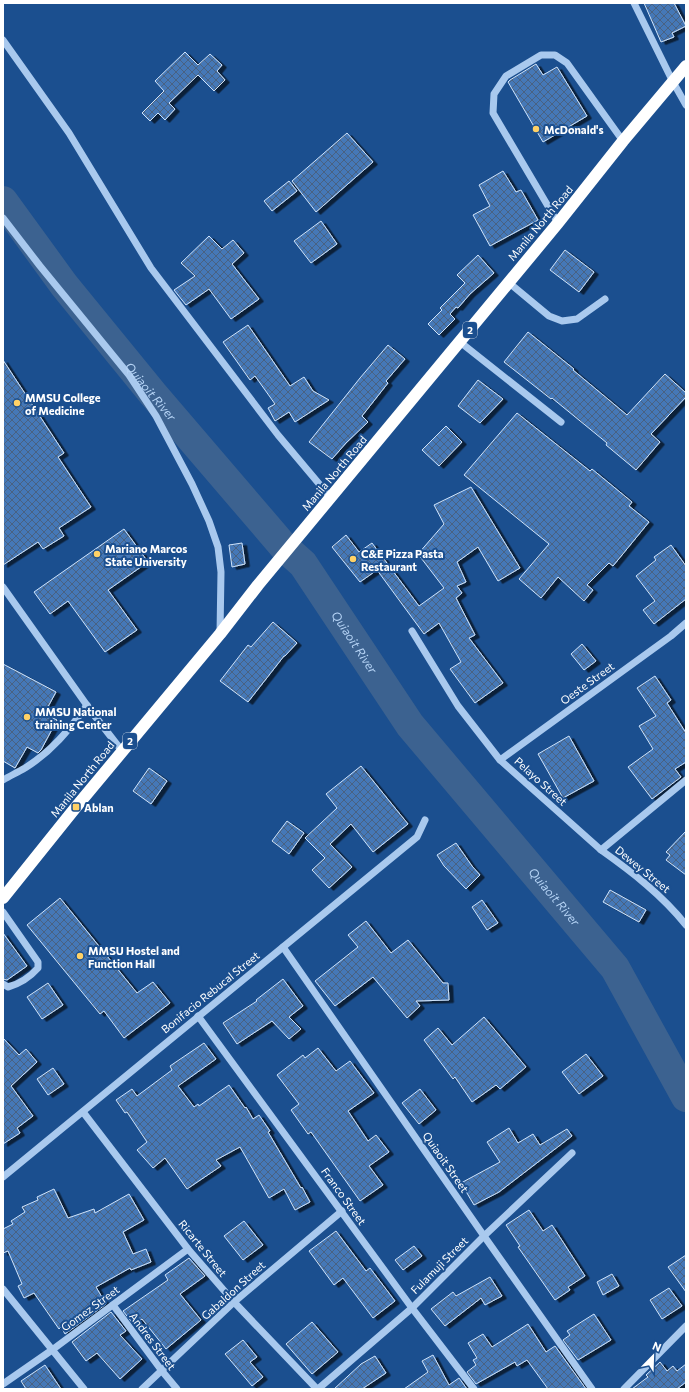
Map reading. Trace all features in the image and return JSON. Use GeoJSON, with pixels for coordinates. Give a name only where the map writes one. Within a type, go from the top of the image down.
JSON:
{"type":"FeatureCollection","features":[{"type":"Feature","properties":{"kind":"highway","name":"Manila North Road"},"geometry":{"type":"LineString","coordinates":[[3,898],[122,751],[220,634],[258,584],[460,342],[623,141],[686,66]]}},
{"type":"Feature","properties":{"kind":"street"},"geometry":{"type":"LineString","coordinates":[[634,3],[686,105]]}},
{"type":"Feature","properties":{"kind":"street"},"geometry":{"type":"LineString","coordinates":[[3,40],[69,133],[151,268],[278,435],[331,498]]}},
{"type":"Feature","properties":{"kind":"street"},"geometry":{"type":"LineString","coordinates":[[558,223],[492,113],[494,94],[506,76],[541,56],[555,55],[567,63],[623,141]]}},
{"type":"Feature","properties":{"kind":"street"},"geometry":{"type":"LineString","coordinates":[[3,218],[129,375],[156,416],[192,484],[209,521],[218,547],[221,572],[220,634]]}},
{"type":"Feature","properties":{"kind":"street"},"geometry":{"type":"LineString","coordinates":[[508,282],[548,316],[562,321],[577,319],[604,299]]}},
{"type":"Feature","properties":{"kind":"street"},"geometry":{"type":"LineString","coordinates":[[460,342],[561,422]]}},
{"type":"Feature","properties":{"kind":"street"},"geometry":{"type":"LineString","coordinates":[[3,587],[87,705],[122,751]]}},
{"type":"Feature","properties":{"kind":"street","name":"Oeste Street"},"geometry":{"type":"LineString","coordinates":[[500,760],[671,636],[686,623]]}},
{"type":"Feature","properties":{"kind":"street","name":"Pelayo Street"},"geometry":{"type":"LineString","coordinates":[[412,631],[458,706],[500,760],[601,850]]}},
{"type":"Feature","properties":{"kind":"street"},"geometry":{"type":"LineString","coordinates":[[3,780],[26,768],[45,754],[70,729],[87,705]]}},
{"type":"Feature","properties":{"kind":"street"},"geometry":{"type":"LineString","coordinates":[[601,850],[686,780]]}},
{"type":"Feature","properties":{"kind":"street","name":"Bonifacio Rebucal Street"},"geometry":{"type":"LineString","coordinates":[[3,1177],[417,837],[425,820]]}},
{"type":"Feature","properties":{"kind":"street","name":"Dewey Street"},"geometry":{"type":"LineString","coordinates":[[601,850],[635,875],[671,907],[686,925]]}},
{"type":"Feature","properties":{"kind":"street"},"geometry":{"type":"LineString","coordinates":[[3,912],[38,962],[38,968],[34,973],[15,985],[8,987],[3,984]]}},
{"type":"Feature","properties":{"kind":"street","name":"Quiaoit Street"},"geometry":{"type":"LineString","coordinates":[[284,947],[592,1389]]}},
{"type":"Feature","properties":{"kind":"street","name":"Franco Street"},"geometry":{"type":"LineString","coordinates":[[198,1016],[412,1308],[474,1389]]}},
{"type":"Feature","properties":{"kind":"street","name":"Ricarte Street"},"geometry":{"type":"LineString","coordinates":[[83,1112],[188,1249],[234,1302],[317,1389]]}},
{"type":"Feature","properties":{"kind":"street","name":"Fulamuji Street"},"geometry":{"type":"LineString","coordinates":[[317,1389],[412,1308],[484,1236],[572,1152]]}},
{"type":"Feature","properties":{"kind":"street","name":"Gabaldon Street"},"geometry":{"type":"LineString","coordinates":[[142,1389],[234,1302],[342,1211]]}},
{"type":"Feature","properties":{"kind":"street","name":"Gomez Street"},"geometry":{"type":"LineString","coordinates":[[3,1384],[52,1350],[188,1249]]}},
{"type":"Feature","properties":{"kind":"street"},"geometry":{"type":"LineString","coordinates":[[3,1289],[84,1389]]}},
{"type":"Feature","properties":{"kind":"street","name":"Andres Street"},"geometry":{"type":"LineString","coordinates":[[113,1305],[177,1389]]}},
{"type":"Feature","properties":{"kind":"street"},"geometry":{"type":"LineString","coordinates":[[624,1389],[686,1326]]}},
{"type":"Feature","properties":{"kind":"building"},"geometry":{"type":"Polygon","coordinates":[[[644,3],[674,3],[686,26],[672,33],[674,37],[661,42],[644,3]]]}},
{"type":"Feature","properties":{"kind":"building"},"geometry":{"type":"Polygon","coordinates":[[[185,52],[198,65],[210,54],[222,65],[217,71],[225,80],[214,91],[198,75],[169,103],[175,109],[165,120],[158,113],[150,121],[142,113],[164,91],[155,81],[185,52]]]}},
{"type":"Feature","properties":{"kind":"building"},"geometry":{"type":"Polygon","coordinates":[[[536,64],[543,75],[557,67],[587,116],[543,142],[508,82],[536,64]]]}},
{"type":"Feature","properties":{"kind":"building"},"geometry":{"type":"Polygon","coordinates":[[[347,133],[373,162],[316,212],[292,181],[347,133]]]}},
{"type":"Feature","properties":{"kind":"building"},"geometry":{"type":"Polygon","coordinates":[[[503,171],[516,192],[521,190],[538,220],[490,246],[473,215],[490,206],[479,185],[503,171]]]}},
{"type":"Feature","properties":{"kind":"building"},"geometry":{"type":"Polygon","coordinates":[[[289,181],[297,191],[272,211],[264,201],[289,181]]]}},
{"type":"Feature","properties":{"kind":"building"},"geometry":{"type":"Polygon","coordinates":[[[321,221],[337,244],[311,263],[294,241],[321,221]]]}},
{"type":"Feature","properties":{"kind":"building"},"geometry":{"type":"Polygon","coordinates":[[[209,236],[222,249],[233,240],[244,253],[232,264],[259,299],[231,319],[209,289],[186,305],[174,290],[195,276],[181,263],[209,236]]]}},
{"type":"Feature","properties":{"kind":"building"},"geometry":{"type":"Polygon","coordinates":[[[565,250],[594,272],[579,292],[550,270],[565,250]]]}},
{"type":"Feature","properties":{"kind":"building"},"geometry":{"type":"Polygon","coordinates":[[[478,255],[494,273],[470,294],[458,308],[456,307],[450,314],[455,319],[439,335],[428,324],[442,310],[440,308],[465,283],[457,275],[478,255]]]}},
{"type":"Feature","properties":{"kind":"building"},"geometry":{"type":"Polygon","coordinates":[[[248,325],[290,386],[304,377],[313,391],[329,400],[295,422],[289,412],[275,421],[268,408],[275,404],[255,376],[250,380],[223,342],[248,325]]]}},
{"type":"Feature","properties":{"kind":"building"},"geometry":{"type":"Polygon","coordinates":[[[528,332],[627,415],[665,374],[686,393],[686,397],[651,434],[660,442],[636,470],[606,445],[607,443],[552,398],[551,399],[504,362],[528,332]]]}},
{"type":"Feature","properties":{"kind":"building"},"geometry":{"type":"Polygon","coordinates":[[[388,345],[405,359],[386,381],[388,383],[362,416],[368,422],[332,459],[309,442],[388,345]]]}},
{"type":"Feature","properties":{"kind":"building"},"geometry":{"type":"Polygon","coordinates":[[[3,360],[64,453],[58,457],[91,507],[59,528],[64,536],[43,549],[38,542],[3,565],[3,360]]]}},
{"type":"Feature","properties":{"kind":"building"},"geometry":{"type":"Polygon","coordinates":[[[478,380],[503,399],[480,423],[458,406],[478,380]]]}},
{"type":"Feature","properties":{"kind":"building"},"geometry":{"type":"Polygon","coordinates":[[[517,413],[590,471],[592,469],[632,502],[629,506],[649,522],[613,566],[609,563],[587,585],[593,590],[584,601],[558,577],[541,598],[519,579],[549,544],[464,475],[517,413]]]}},
{"type":"Feature","properties":{"kind":"building"},"geometry":{"type":"Polygon","coordinates":[[[446,426],[462,442],[439,466],[422,450],[446,426]]]}},
{"type":"Feature","properties":{"kind":"building"},"geometry":{"type":"Polygon","coordinates":[[[471,487],[520,568],[498,581],[478,547],[457,562],[466,582],[457,586],[462,593],[456,598],[475,635],[469,638],[503,683],[475,703],[450,669],[461,662],[439,623],[424,634],[377,570],[360,582],[332,547],[346,535],[359,552],[372,543],[419,606],[444,588],[418,554],[444,524],[434,505],[471,487]]]}},
{"type":"Feature","properties":{"kind":"building"},"geometry":{"type":"Polygon","coordinates":[[[124,529],[148,562],[108,590],[137,630],[105,652],[68,601],[50,614],[34,592],[124,529]]]}},
{"type":"Feature","properties":{"kind":"building"},"geometry":{"type":"Polygon","coordinates":[[[242,543],[245,564],[232,567],[229,545],[242,543]]]}},
{"type":"Feature","properties":{"kind":"building"},"geometry":{"type":"Polygon","coordinates":[[[671,545],[686,566],[686,599],[654,624],[643,610],[655,601],[636,576],[656,560],[654,557],[671,545]]]}},
{"type":"Feature","properties":{"kind":"building"},"geometry":{"type":"Polygon","coordinates":[[[273,622],[297,643],[284,656],[248,702],[220,681],[248,645],[251,647],[273,622]]]}},
{"type":"Feature","properties":{"kind":"building"},"geometry":{"type":"Polygon","coordinates":[[[582,644],[596,661],[584,670],[571,654],[582,644]]]}},
{"type":"Feature","properties":{"kind":"building","name":"MMSU National training Center"},"geometry":{"type":"Polygon","coordinates":[[[3,664],[56,692],[44,714],[57,720],[41,750],[38,753],[27,747],[15,768],[3,761],[3,664]]]}},
{"type":"Feature","properties":{"kind":"building"},"geometry":{"type":"Polygon","coordinates":[[[655,676],[671,700],[667,703],[686,733],[686,762],[675,769],[681,777],[652,799],[628,767],[653,749],[639,726],[656,716],[637,688],[655,676]]]}},
{"type":"Feature","properties":{"kind":"building"},"geometry":{"type":"Polygon","coordinates":[[[569,736],[594,781],[563,798],[538,754],[569,736]]]}},
{"type":"Feature","properties":{"kind":"building"},"geometry":{"type":"Polygon","coordinates":[[[361,766],[408,824],[373,852],[351,824],[330,844],[352,867],[329,888],[312,870],[325,858],[305,838],[337,808],[326,794],[361,766]]]}},
{"type":"Feature","properties":{"kind":"building"},"geometry":{"type":"Polygon","coordinates":[[[149,768],[167,781],[151,804],[133,791],[149,768]]]}},
{"type":"Feature","properties":{"kind":"building"},"geometry":{"type":"Polygon","coordinates":[[[287,821],[304,833],[289,854],[272,841],[287,821]]]}},
{"type":"Feature","properties":{"kind":"building"},"geometry":{"type":"Polygon","coordinates":[[[686,831],[686,875],[666,860],[670,855],[666,852],[686,831]]]}},
{"type":"Feature","properties":{"kind":"building"},"geometry":{"type":"Polygon","coordinates":[[[456,843],[480,875],[466,889],[444,866],[437,855],[456,843]]]}},
{"type":"Feature","properties":{"kind":"building"},"geometry":{"type":"Polygon","coordinates":[[[610,890],[646,910],[639,922],[603,902],[610,890]]]}},
{"type":"Feature","properties":{"kind":"building","name":"MMSU Hostel and Function Hall"},"geometry":{"type":"Polygon","coordinates":[[[60,898],[137,993],[153,982],[170,1003],[124,1038],[104,1011],[100,1014],[27,925],[60,898]]]}},
{"type":"Feature","properties":{"kind":"building"},"geometry":{"type":"Polygon","coordinates":[[[482,900],[498,923],[487,930],[472,907],[482,900]]]}},
{"type":"Feature","properties":{"kind":"building"},"geometry":{"type":"Polygon","coordinates":[[[366,921],[391,953],[408,940],[443,983],[448,983],[449,1000],[416,1001],[420,1006],[407,1018],[373,977],[335,1006],[315,981],[358,947],[348,935],[366,921]]]}},
{"type":"Feature","properties":{"kind":"building"},"geometry":{"type":"Polygon","coordinates":[[[3,933],[27,966],[7,980],[3,979],[3,933]]]}},
{"type":"Feature","properties":{"kind":"building"},"geometry":{"type":"Polygon","coordinates":[[[283,979],[303,1006],[289,1017],[301,1029],[289,1039],[272,1021],[237,1044],[223,1023],[257,1001],[256,1000],[283,979]]]}},
{"type":"Feature","properties":{"kind":"building"},"geometry":{"type":"Polygon","coordinates":[[[48,983],[63,1005],[42,1019],[27,997],[48,983]]]}},
{"type":"Feature","properties":{"kind":"building"},"geometry":{"type":"Polygon","coordinates":[[[484,1017],[526,1067],[500,1089],[496,1085],[472,1102],[455,1077],[453,1079],[424,1040],[438,1028],[452,1045],[484,1017]]]}},
{"type":"Feature","properties":{"kind":"building"},"geometry":{"type":"Polygon","coordinates":[[[3,1038],[19,1055],[26,1049],[37,1062],[11,1086],[33,1116],[17,1128],[20,1133],[3,1144],[3,1038]]]}},
{"type":"Feature","properties":{"kind":"building"},"geometry":{"type":"Polygon","coordinates":[[[204,1043],[216,1059],[178,1086],[194,1107],[198,1104],[199,1106],[229,1085],[245,1108],[246,1107],[253,1119],[259,1115],[270,1131],[268,1132],[310,1202],[295,1210],[284,1189],[269,1198],[240,1147],[216,1160],[221,1166],[187,1189],[165,1158],[153,1168],[137,1150],[147,1142],[127,1112],[125,1113],[116,1100],[132,1089],[137,1096],[172,1070],[170,1066],[204,1043]]]}},
{"type":"Feature","properties":{"kind":"building"},"geometry":{"type":"Polygon","coordinates":[[[318,1048],[336,1071],[350,1061],[374,1093],[348,1111],[368,1141],[376,1135],[389,1152],[369,1166],[383,1185],[360,1201],[311,1132],[308,1134],[291,1110],[299,1104],[277,1075],[303,1055],[305,1058],[318,1048]]]}},
{"type":"Feature","properties":{"kind":"building"},"geometry":{"type":"Polygon","coordinates":[[[586,1054],[603,1076],[579,1094],[562,1072],[586,1054]]]}},
{"type":"Feature","properties":{"kind":"building"},"geometry":{"type":"Polygon","coordinates":[[[53,1068],[64,1084],[48,1095],[37,1079],[53,1068]]]}},
{"type":"Feature","properties":{"kind":"building"},"geometry":{"type":"Polygon","coordinates":[[[420,1089],[436,1110],[419,1124],[402,1103],[420,1089]]]}},
{"type":"Feature","properties":{"kind":"building"},"geometry":{"type":"Polygon","coordinates":[[[509,1128],[518,1143],[533,1134],[540,1145],[567,1129],[572,1136],[499,1192],[474,1205],[461,1183],[500,1162],[487,1142],[509,1128]]]}},
{"type":"Feature","properties":{"kind":"building"},"geometry":{"type":"Polygon","coordinates":[[[54,1189],[68,1218],[94,1209],[95,1213],[129,1194],[144,1220],[123,1232],[133,1254],[146,1249],[151,1262],[131,1270],[130,1268],[96,1287],[106,1304],[65,1334],[61,1327],[59,1329],[34,1293],[24,1298],[18,1286],[22,1284],[8,1251],[3,1253],[3,1229],[13,1224],[11,1221],[25,1212],[22,1207],[38,1200],[37,1197],[54,1189]]]}},
{"type":"Feature","properties":{"kind":"building"},"geometry":{"type":"Polygon","coordinates":[[[529,1210],[543,1231],[552,1225],[585,1276],[568,1287],[570,1290],[555,1300],[518,1247],[520,1246],[506,1225],[529,1210]]]}},
{"type":"Feature","properties":{"kind":"building"},"geometry":{"type":"Polygon","coordinates":[[[244,1221],[263,1245],[243,1260],[224,1236],[244,1221]]]}},
{"type":"Feature","properties":{"kind":"building"},"geometry":{"type":"Polygon","coordinates":[[[336,1231],[366,1271],[370,1268],[395,1301],[373,1318],[343,1278],[334,1285],[309,1251],[336,1231]]]}},
{"type":"Feature","properties":{"kind":"building"},"geometry":{"type":"Polygon","coordinates":[[[414,1246],[422,1256],[403,1270],[395,1260],[414,1246]]]}},
{"type":"Feature","properties":{"kind":"building"},"geometry":{"type":"Polygon","coordinates":[[[686,1255],[686,1292],[668,1267],[686,1255]]]}},
{"type":"Feature","properties":{"kind":"building"},"geometry":{"type":"Polygon","coordinates":[[[189,1258],[205,1276],[180,1294],[201,1320],[166,1349],[142,1319],[134,1325],[123,1311],[168,1280],[165,1275],[189,1258]]]}},
{"type":"Feature","properties":{"kind":"building"},"geometry":{"type":"Polygon","coordinates":[[[612,1274],[619,1286],[603,1295],[597,1282],[612,1274]]]}},
{"type":"Feature","properties":{"kind":"building"},"geometry":{"type":"Polygon","coordinates":[[[490,1277],[502,1296],[485,1305],[481,1298],[445,1326],[431,1309],[453,1292],[456,1296],[490,1277]]]}},
{"type":"Feature","properties":{"kind":"building"},"geometry":{"type":"Polygon","coordinates":[[[669,1288],[682,1306],[662,1319],[650,1300],[669,1288]]]}},
{"type":"Feature","properties":{"kind":"building"},"geometry":{"type":"Polygon","coordinates":[[[111,1312],[126,1331],[120,1335],[142,1359],[120,1379],[97,1353],[86,1361],[72,1342],[111,1312]]]}},
{"type":"Feature","properties":{"kind":"building"},"geometry":{"type":"Polygon","coordinates":[[[594,1314],[611,1340],[578,1360],[563,1340],[570,1335],[567,1331],[594,1314]]]}},
{"type":"Feature","properties":{"kind":"building"},"geometry":{"type":"Polygon","coordinates":[[[312,1322],[338,1352],[312,1374],[286,1344],[312,1322]]]}},
{"type":"Feature","properties":{"kind":"building"},"geometry":{"type":"Polygon","coordinates":[[[528,1324],[546,1352],[555,1346],[586,1389],[548,1389],[527,1360],[517,1366],[515,1362],[476,1384],[467,1372],[476,1365],[473,1360],[477,1358],[468,1343],[483,1334],[492,1347],[528,1324]]]}},
{"type":"Feature","properties":{"kind":"building"},"geometry":{"type":"Polygon","coordinates":[[[243,1340],[257,1357],[250,1362],[263,1377],[252,1386],[225,1354],[243,1340]]]}},
{"type":"Feature","properties":{"kind":"building"},"geometry":{"type":"Polygon","coordinates":[[[433,1355],[449,1385],[459,1378],[467,1389],[404,1389],[428,1372],[422,1361],[433,1355]]]}},
{"type":"Feature","properties":{"kind":"building"},"geometry":{"type":"Polygon","coordinates":[[[375,1356],[386,1373],[362,1389],[334,1389],[361,1364],[375,1356]]]}},
{"type":"Feature","properties":{"kind":"building"},"geometry":{"type":"Polygon","coordinates":[[[660,1362],[667,1371],[673,1366],[677,1371],[686,1364],[686,1382],[677,1389],[632,1389],[648,1377],[646,1375],[660,1362]]]}},
{"type":"Feature","properties":{"kind":"building"},"geometry":{"type":"Polygon","coordinates":[[[45,1365],[61,1389],[26,1389],[21,1381],[45,1365]]]}},
{"type":"Feature","properties":{"kind":"waterway","name":"Quiaoit River"},"geometry":{"type":"LineString","coordinates":[[3,201],[64,285],[153,394],[284,547],[303,564],[410,725],[615,968],[686,1097]]}},
{"type":"Feature","properties":{"kind":"place","name":"McDonald's"},"geometry":{"type":"Point","coordinates":[536,129]}},
{"type":"Feature","properties":{"kind":"place","name":"MMSU College of Medicine"},"geometry":{"type":"Point","coordinates":[17,403]}},
{"type":"Feature","properties":{"kind":"place","name":"Mariano Marcos State University"},"geometry":{"type":"Point","coordinates":[97,554]}},
{"type":"Feature","properties":{"kind":"place","name":"C&E Pizza Pasta Restaurant"},"geometry":{"type":"Point","coordinates":[353,559]}},
{"type":"Feature","properties":{"kind":"place","name":"MMSU National training Center"},"geometry":{"type":"Point","coordinates":[27,717]}},
{"type":"Feature","properties":{"kind":"place","name":"Ablan"},"geometry":{"type":"Point","coordinates":[76,807]}},
{"type":"Feature","properties":{"kind":"place","name":"MMSU Hostel and Function Hall"},"geometry":{"type":"Point","coordinates":[80,956]}}]}
